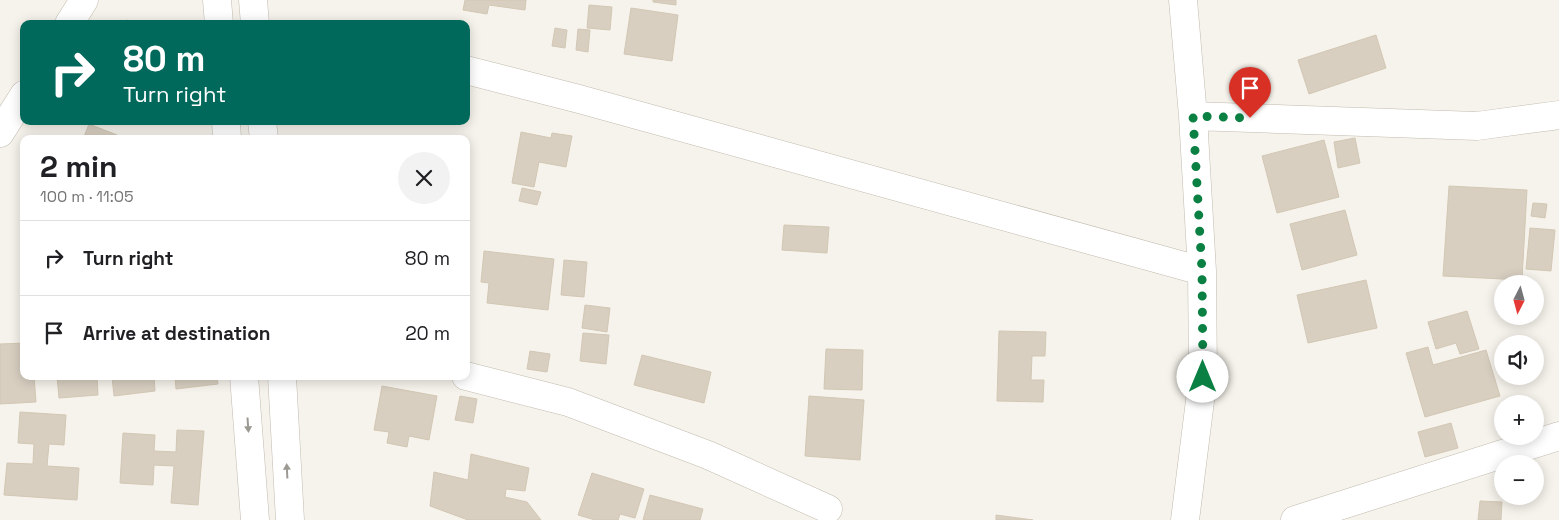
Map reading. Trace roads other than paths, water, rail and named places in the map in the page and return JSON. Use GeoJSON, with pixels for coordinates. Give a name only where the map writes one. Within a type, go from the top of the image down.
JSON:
{"type":"FeatureCollection","features":[{"type":"Feature","properties":{"kind":"street"},"geometry":{"type":"LineString","coordinates":[[72,20],[84,0]]}},
{"type":"Feature","properties":{"kind":"street"},"geometry":{"type":"LineString","coordinates":[[217,0],[219,20]]}},
{"type":"Feature","properties":{"kind":"street"},"geometry":{"type":"LineString","coordinates":[[253,0],[255,20]]}},
{"type":"Feature","properties":{"kind":"street"},"geometry":{"type":"LineString","coordinates":[[1183,0],[1193,116],[1202,271],[1203,377],[1185,520]]}},
{"type":"Feature","properties":{"kind":"street"},"geometry":{"type":"LineString","coordinates":[[470,71],[1202,271]]}},
{"type":"Feature","properties":{"kind":"street"},"geometry":{"type":"LineString","coordinates":[[0,133],[20,101]]}},
{"type":"Feature","properties":{"kind":"street"},"geometry":{"type":"LineString","coordinates":[[1193,116],[1477,126],[1559,115]]}},
{"type":"Feature","properties":{"kind":"street"},"geometry":{"type":"LineString","coordinates":[[470,377],[568,402],[708,455],[828,509]]}},
{"type":"Feature","properties":{"kind":"street"},"geometry":{"type":"LineString","coordinates":[[244,380],[254,520]]}},
{"type":"Feature","properties":{"kind":"street"},"geometry":{"type":"LineString","coordinates":[[282,380],[290,520]]}},
{"type":"Feature","properties":{"kind":"street"},"geometry":{"type":"LineString","coordinates":[[1295,520],[1559,436]]}}]}
